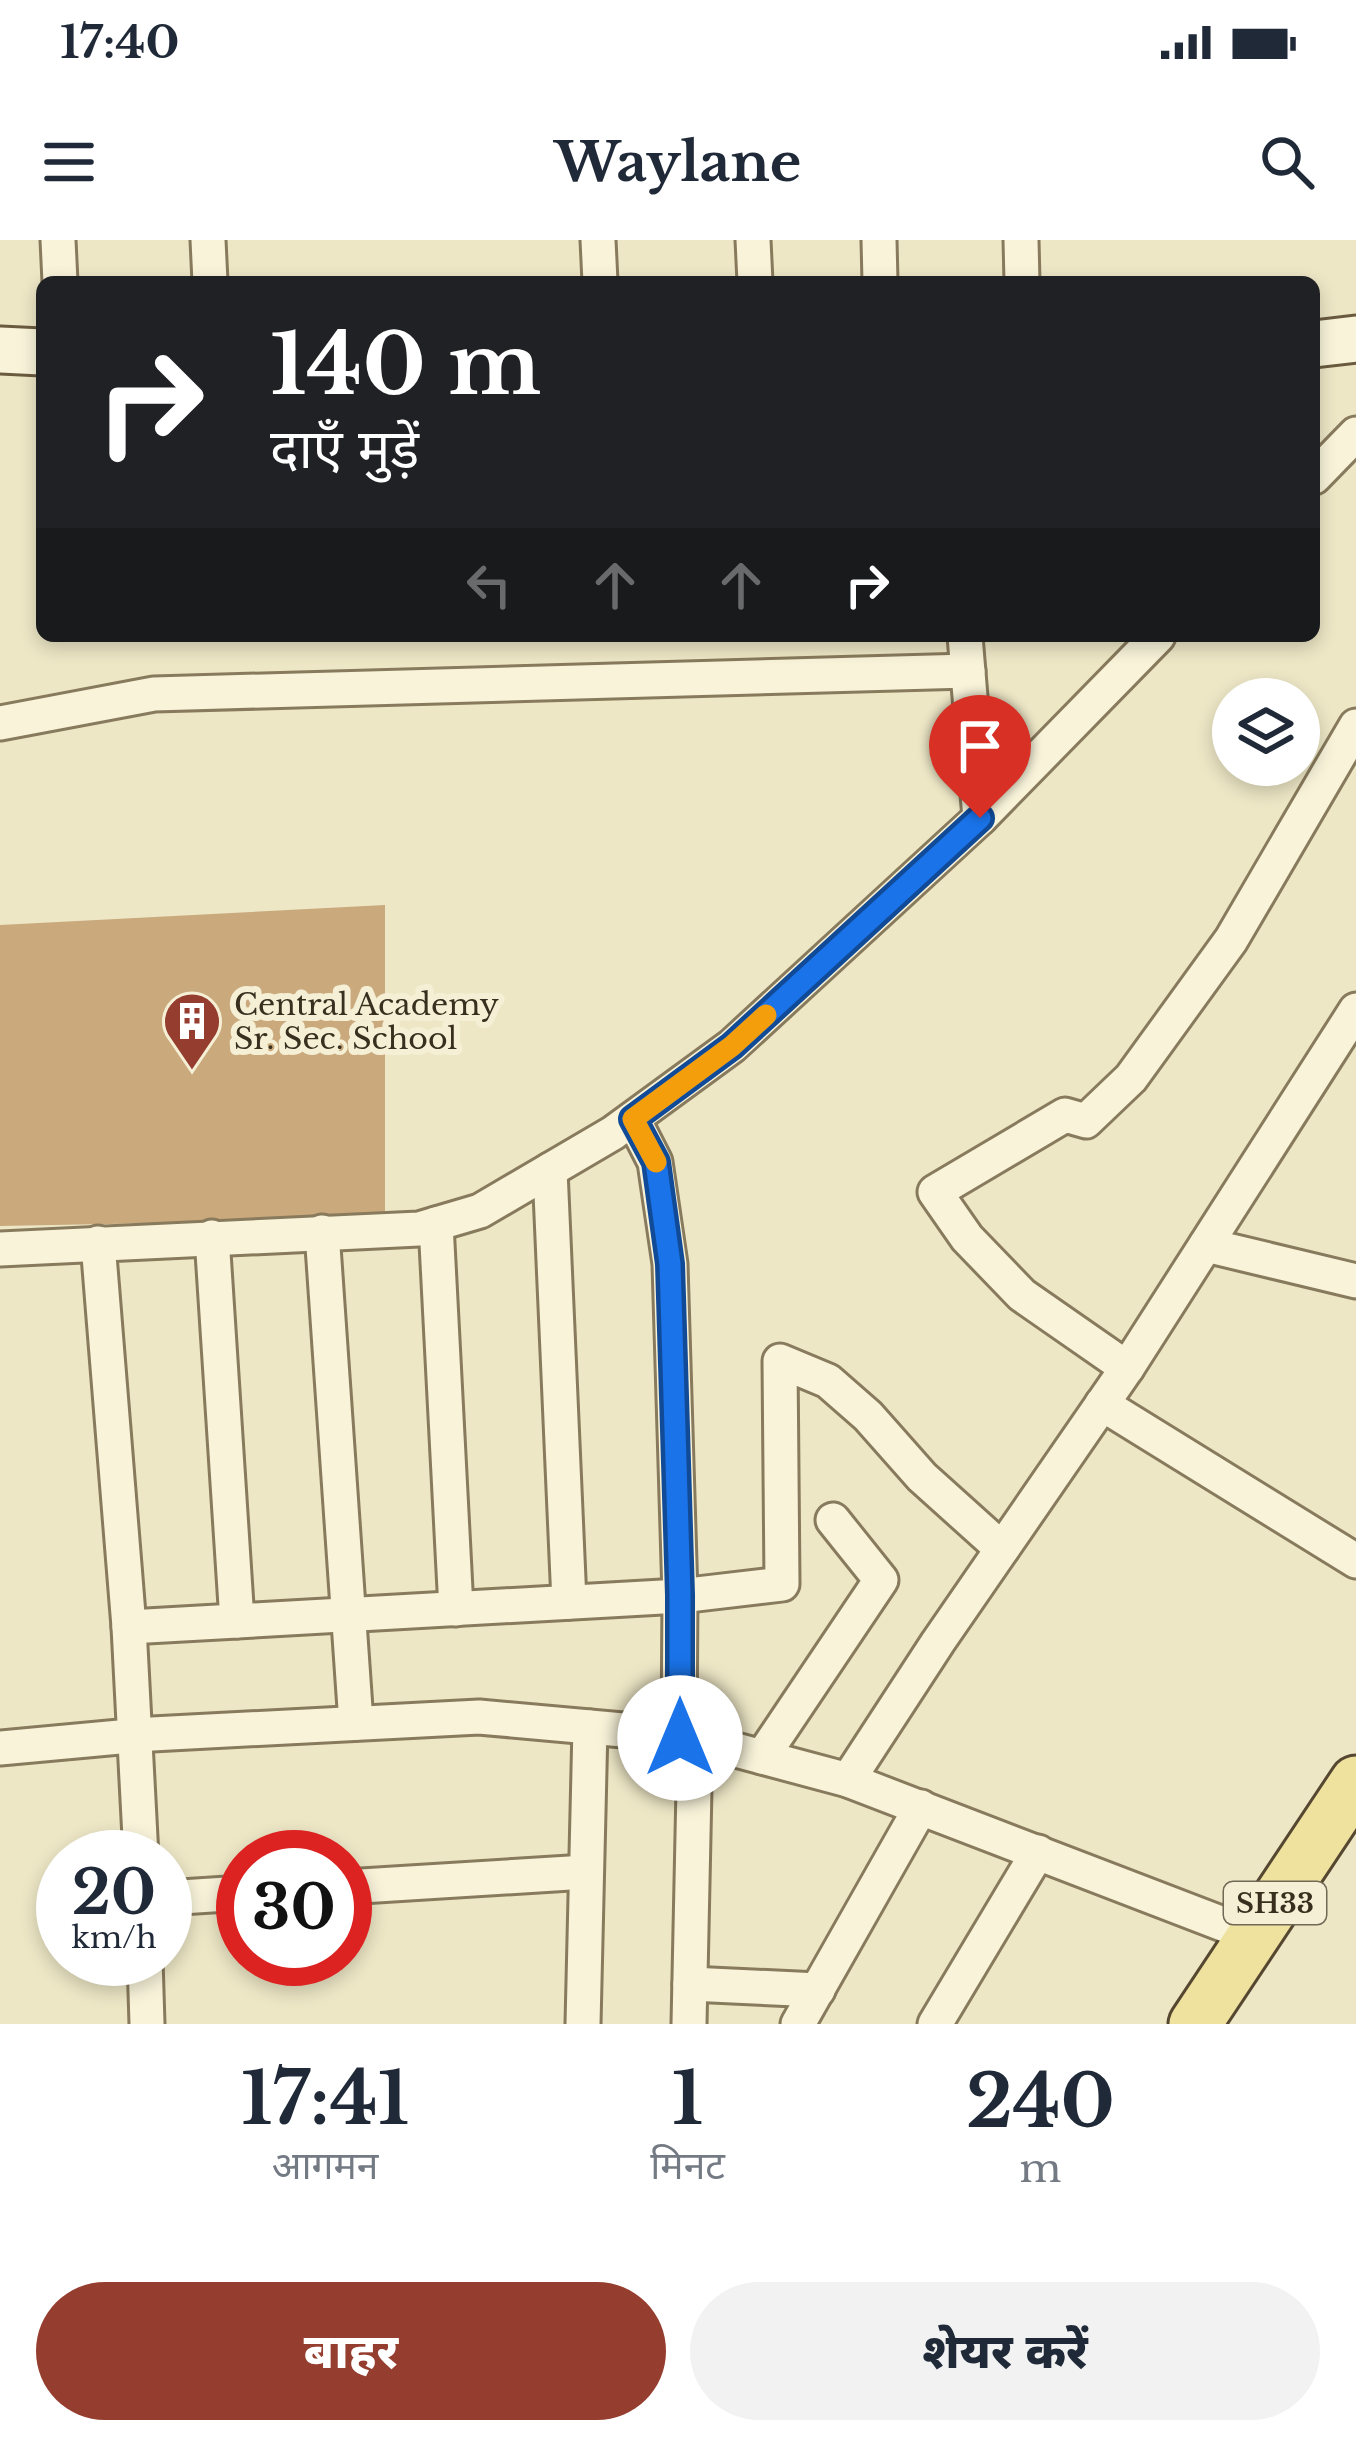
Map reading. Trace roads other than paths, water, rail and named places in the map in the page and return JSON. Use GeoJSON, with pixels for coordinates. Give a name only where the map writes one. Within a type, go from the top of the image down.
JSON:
{"type":"FeatureCollection","features":[{"type":"Feature","properties":{"kind":"main road","name":"SH33"},"geometry":{"type":"LineString","coordinates":[[1195,2024],[1356,1782]]}},
{"type":"Feature","properties":{"kind":"street"},"geometry":{"type":"LineString","coordinates":[[58,240],[60,276]]}},
{"type":"Feature","properties":{"kind":"street"},"geometry":{"type":"LineString","coordinates":[[208,240],[210,276]]}},
{"type":"Feature","properties":{"kind":"street"},"geometry":{"type":"LineString","coordinates":[[598,240],[600,276]]}},
{"type":"Feature","properties":{"kind":"street"},"geometry":{"type":"LineString","coordinates":[[752,240],[755,276]]}},
{"type":"Feature","properties":{"kind":"street"},"geometry":{"type":"LineString","coordinates":[[879,240],[880,276]]}},
{"type":"Feature","properties":{"kind":"street"},"geometry":{"type":"LineString","coordinates":[[1021,240],[1022,276]]}},
{"type":"Feature","properties":{"kind":"street"},"geometry":{"type":"LineString","coordinates":[[1320,343],[1356,339]]}},
{"type":"Feature","properties":{"kind":"street"},"geometry":{"type":"LineString","coordinates":[[0,350],[36,352]]}},
{"type":"Feature","properties":{"kind":"street"},"geometry":{"type":"LineString","coordinates":[[1320,471],[1356,434]]}},
{"type":"Feature","properties":{"kind":"street"},"geometry":{"type":"LineString","coordinates":[[966,642],[980,818]]}},
{"type":"Feature","properties":{"kind":"street"},"geometry":{"type":"LineString","coordinates":[[0,1249],[419,1229],[480,1210],[633,1119],[732,1046],[980,818],[1152,642]]}},
{"type":"Feature","properties":{"kind":"street"},"geometry":{"type":"LineString","coordinates":[[0,723],[154,694],[968,671]]}},
{"type":"Feature","properties":{"kind":"street"},"geometry":{"type":"LineString","coordinates":[[1127,1368],[1022,1294],[967,1238],[935,1192],[1065,1115],[1086,1121],[1131,1078],[1231,940],[1356,726]]}},
{"type":"Feature","properties":{"kind":"street"},"geometry":{"type":"LineString","coordinates":[[848,1780],[1127,1368],[1356,1010]]}},
{"type":"Feature","properties":{"kind":"street"},"geometry":{"type":"LineString","coordinates":[[633,1119],[656,1162],[670,1264],[687,1740],[688,2024]]}},
{"type":"Feature","properties":{"kind":"street"},"geometry":{"type":"LineString","coordinates":[[550,1170],[569,1602]]}},
{"type":"Feature","properties":{"kind":"street"},"geometry":{"type":"LineString","coordinates":[[436,1223],[456,1609]]}},
{"type":"Feature","properties":{"kind":"street"},"geometry":{"type":"LineString","coordinates":[[322,1232],[356,1724]]}},
{"type":"Feature","properties":{"kind":"street"},"geometry":{"type":"LineString","coordinates":[[212,1237],[237,1621]]}},
{"type":"Feature","properties":{"kind":"street"},"geometry":{"type":"LineString","coordinates":[[98,1243],[140,1830]]}},
{"type":"Feature","properties":{"kind":"street"},"geometry":{"type":"LineString","coordinates":[[1206,1245],[1356,1281]]}},
{"type":"Feature","properties":{"kind":"street"},"geometry":{"type":"LineString","coordinates":[[129,1627],[680,1595],[782,1584],[780,1361],[829,1381],[868,1416],[922,1477],[1002,1549]]}},
{"type":"Feature","properties":{"kind":"street"},"geometry":{"type":"LineString","coordinates":[[1102,1404],[1356,1562]]}},
{"type":"Feature","properties":{"kind":"street"},"geometry":{"type":"LineString","coordinates":[[762,1757],[881,1580],[833,1520]]}},
{"type":"Feature","properties":{"kind":"street"},"geometry":{"type":"LineString","coordinates":[[0,1748],[136,1735],[479,1717],[645,1732],[848,1780],[1254,1936]]}},
{"type":"Feature","properties":{"kind":"street"},"geometry":{"type":"LineString","coordinates":[[583,2024],[590,1727]]}},
{"type":"Feature","properties":{"kind":"street"},"geometry":{"type":"LineString","coordinates":[[798,2024],[921,1808]]}},
{"type":"Feature","properties":{"kind":"street"},"geometry":{"type":"LineString","coordinates":[[934,2024],[1038,1852]]}},
{"type":"Feature","properties":{"kind":"street"},"geometry":{"type":"LineString","coordinates":[[372,1885],[586,1872]]}},
{"type":"Feature","properties":{"kind":"street"},"geometry":{"type":"LineString","coordinates":[[689,1984],[818,1990]]}},
{"type":"Feature","properties":{"kind":"street"},"geometry":{"type":"LineString","coordinates":[[146,1986],[147,2024]]}},
{"type":"Feature","properties":{"kind":"place","name":"Central Academy Sr. Sec. School"},"geometry":{"type":"Point","coordinates":[192,1072]}}]}
